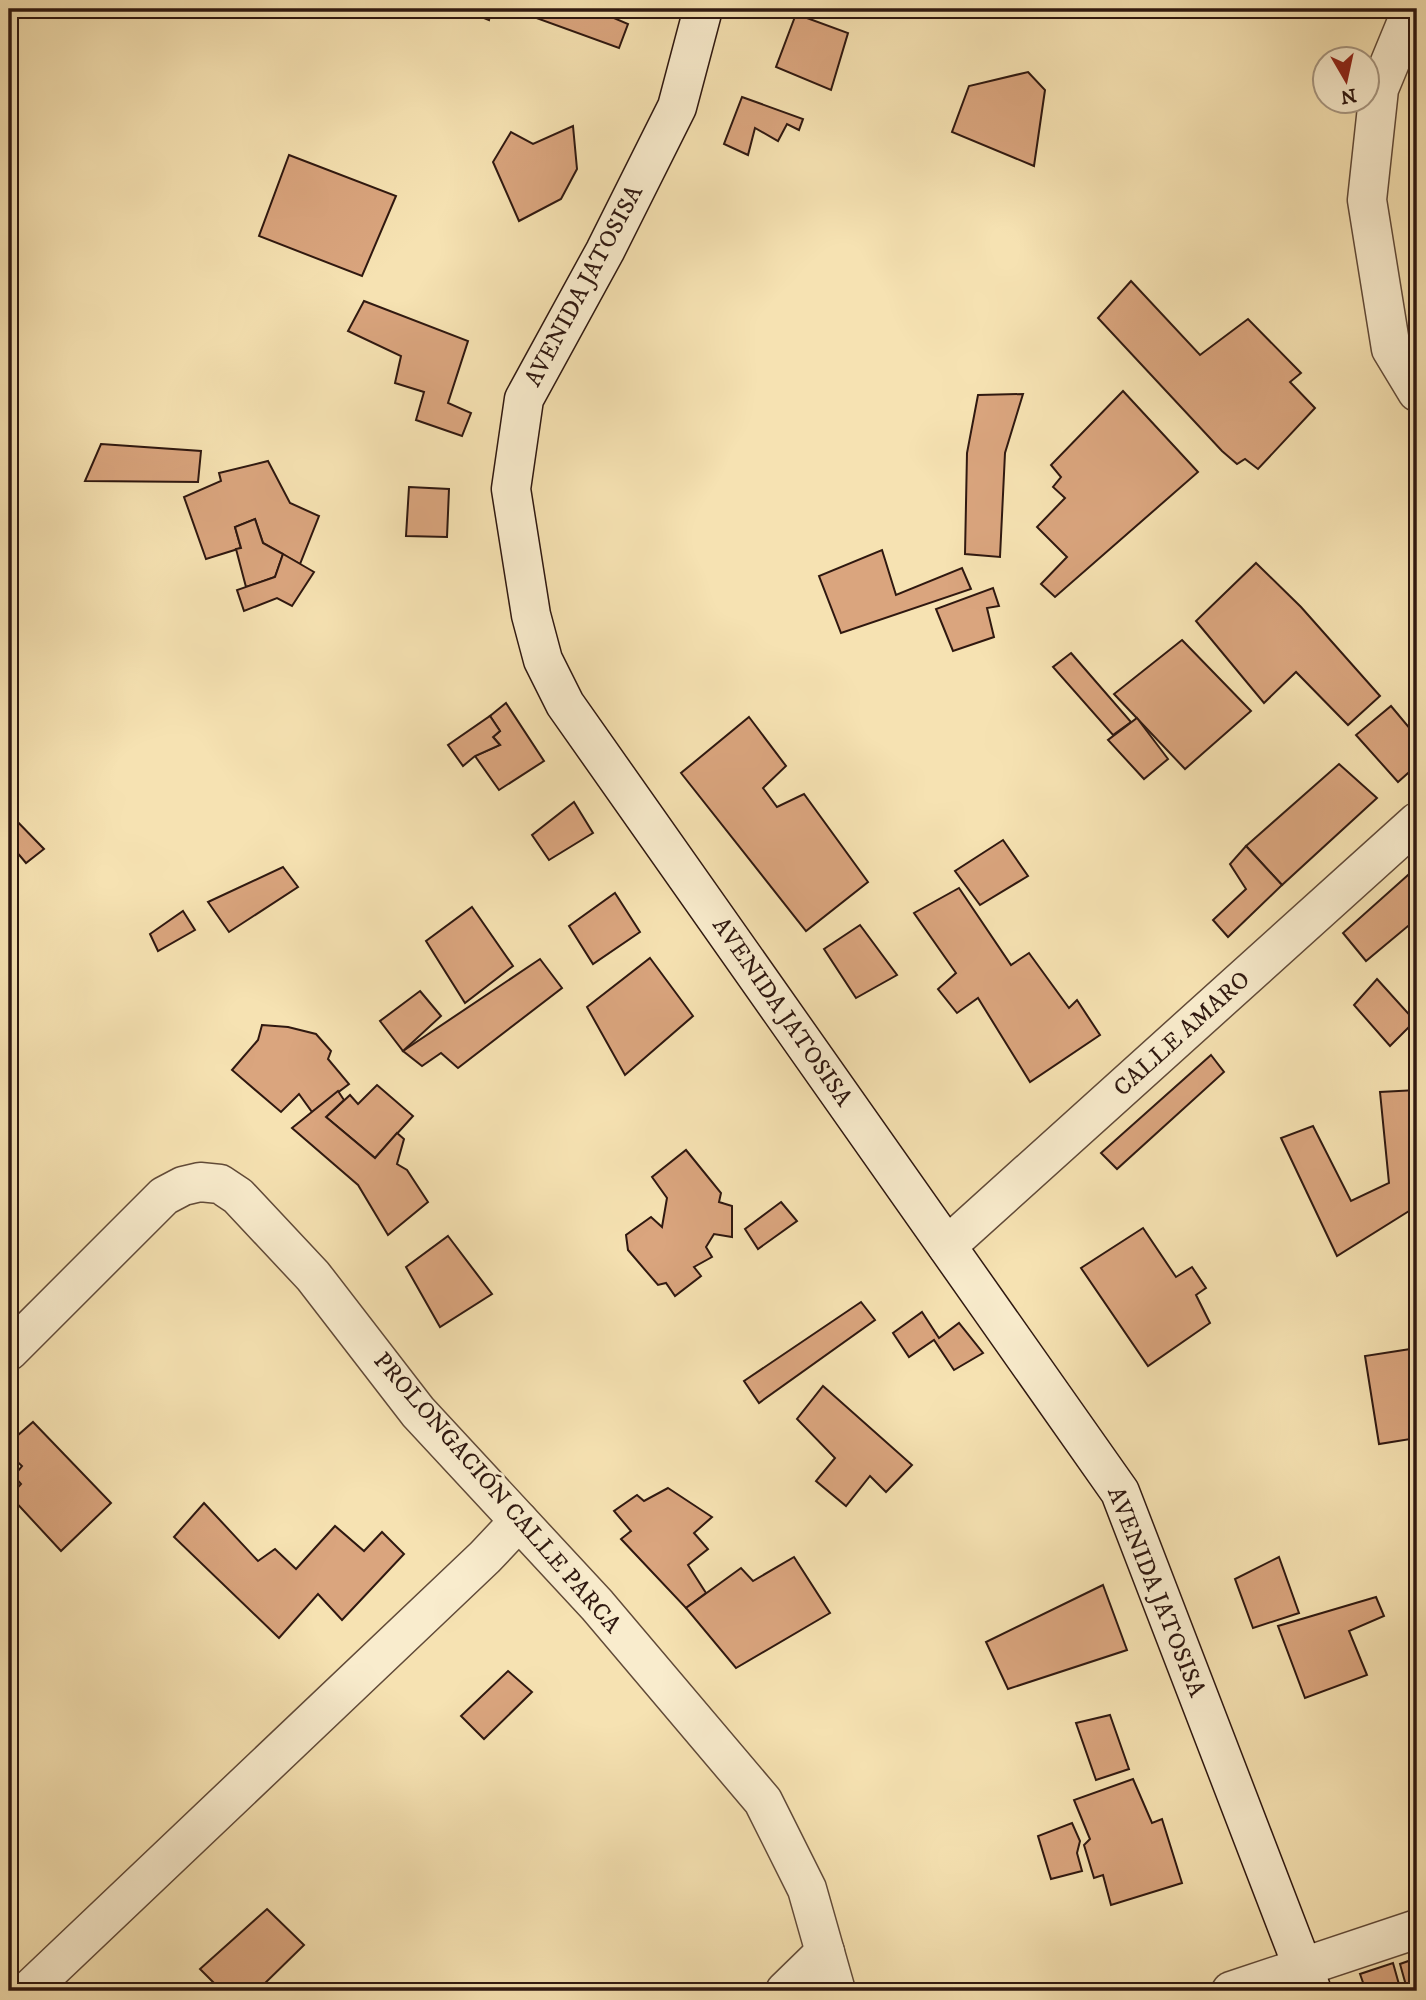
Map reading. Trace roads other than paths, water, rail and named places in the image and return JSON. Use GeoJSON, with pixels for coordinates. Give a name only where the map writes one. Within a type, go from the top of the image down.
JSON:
{"type":"FeatureCollection","features":[{"type":"Feature","properties":{"kind":"street","name":"AVENIDA JATOSISA"},"geometry":{"type":"LineString","coordinates":[[703,9],[677,107],[606,251],[524,399],[511,489],[531,615],[543,660],[565,704],[1120,1492],[1308,1980]]}},
{"type":"Feature","properties":{"kind":"street"},"geometry":{"type":"LineString","coordinates":[[1412,9],[1379,89],[1367,200],[1391,349],[1417,392]]}},
{"type":"Feature","properties":{"kind":"street","name":"CALLE AMARO"},"geometry":{"type":"LineString","coordinates":[[947,1246],[1417,822]]}},
{"type":"Feature","properties":{"kind":"street","name":"PROLONGACIÓN CALLE PARCA"},"geometry":{"type":"LineString","coordinates":[[9,1351],[164,1196],[183,1186],[201,1182],[220,1184],[238,1196],[313,1276],[418,1412],[597,1605],[763,1801],[807,1889],[835,1991]]}},
{"type":"Feature","properties":{"kind":"street"},"geometry":{"type":"LineString","coordinates":[[28,1991],[485,1557],[519,1521]]}},
{"type":"Feature","properties":{"kind":"street"},"geometry":{"type":"LineString","coordinates":[[1231,1991],[1308,1980],[1417,1929]]}},
{"type":"Feature","properties":{"kind":"street"},"geometry":{"type":"LineString","coordinates":[[785,1991],[825,1952]]}}]}
